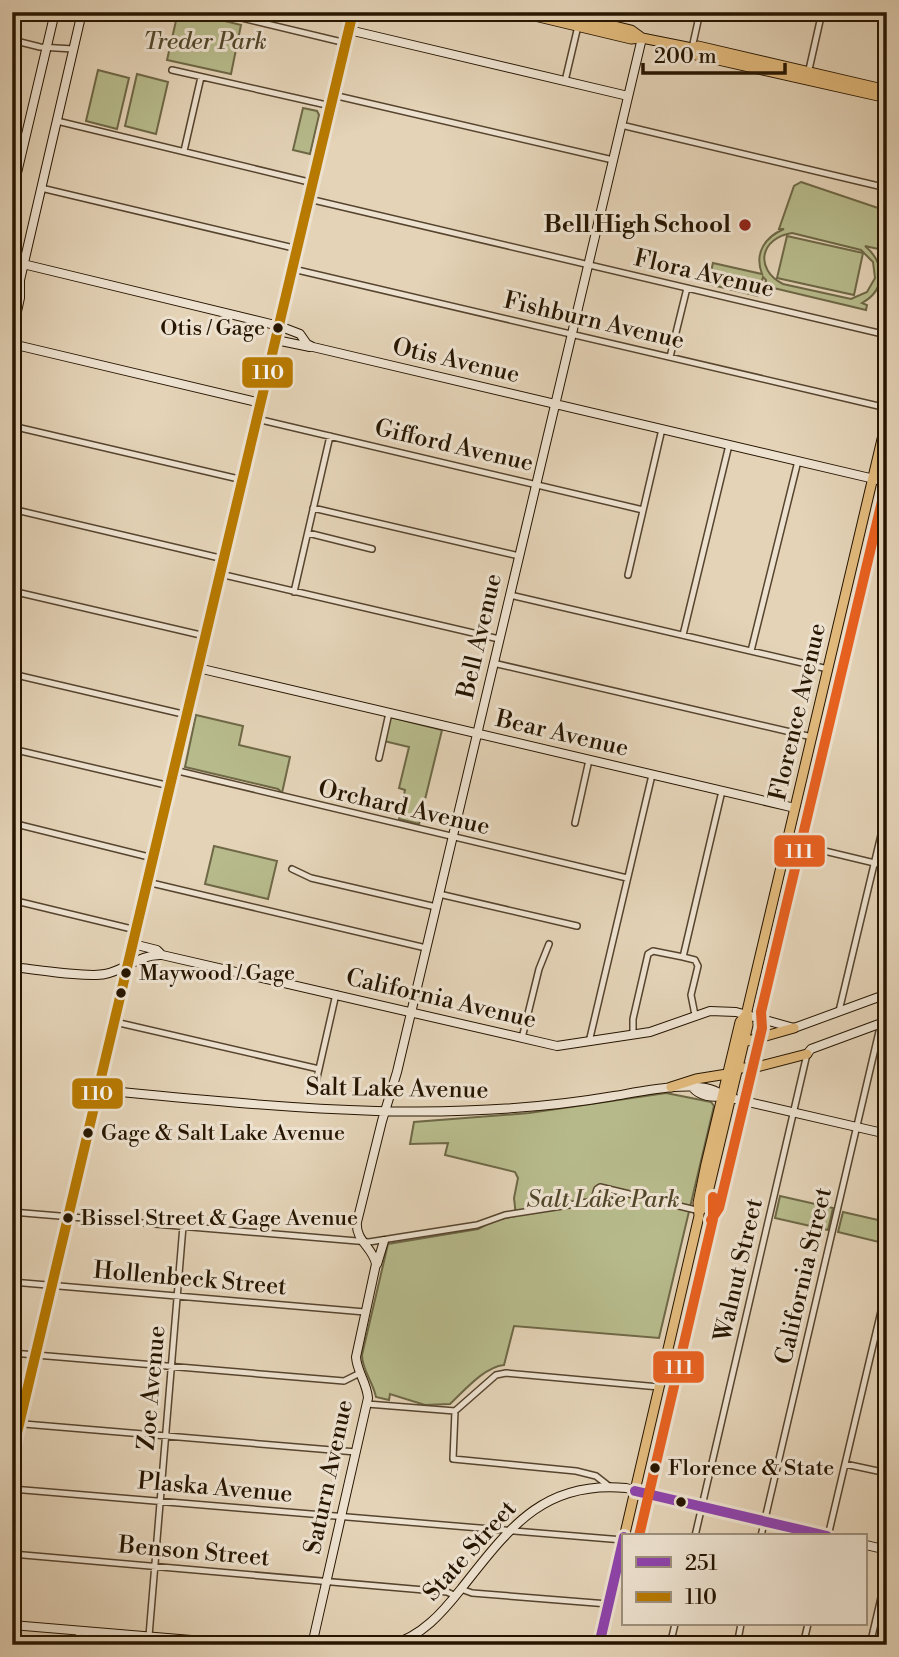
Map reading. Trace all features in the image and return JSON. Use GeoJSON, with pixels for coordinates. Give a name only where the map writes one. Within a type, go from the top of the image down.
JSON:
{"type":"FeatureCollection","features":[{"type":"Feature","properties":{"kind":"main road"},"geometry":{"type":"LineString","coordinates":[[518,12],[579,22]]}},
{"type":"Feature","properties":{"kind":"main road"},"geometry":{"type":"LineString","coordinates":[[557,12],[631,39],[642,38],[692,48],[698,46],[887,98]]}},
{"type":"Feature","properties":{"kind":"main road"},"geometry":{"type":"LineString","coordinates":[[807,76],[887,90]]}},
{"type":"Feature","properties":{"kind":"main road","name":"Florence Avenue"},"geometry":{"type":"LineString","coordinates":[[746,1015],[887,418]]}},
{"type":"Feature","properties":{"kind":"main road"},"geometry":{"type":"LineString","coordinates":[[624,1534],[700,1210],[705,1205],[727,1097],[738,1068],[748,1025],[746,1015]]}},
{"type":"Feature","properties":{"kind":"main road"},"geometry":{"type":"LineString","coordinates":[[727,1097],[727,1074],[740,1022],[746,1015]]}},
{"type":"Feature","properties":{"kind":"main road"},"geometry":{"type":"LineString","coordinates":[[744,1042],[794,1028]]}},
{"type":"Feature","properties":{"kind":"main road"},"geometry":{"type":"LineString","coordinates":[[738,1068],[752,1068],[807,1054]]}},
{"type":"Feature","properties":{"kind":"main road"},"geometry":{"type":"LineString","coordinates":[[671,1087],[696,1079],[727,1074]]}},
{"type":"Feature","properties":{"kind":"main road"},"geometry":{"type":"LineString","coordinates":[[599,1645],[622,1544]]}},
{"type":"Feature","properties":{"kind":"street"},"geometry":{"type":"LineString","coordinates":[[12,193],[55,12]]}},
{"type":"Feature","properties":{"kind":"street"},"geometry":{"type":"LineString","coordinates":[[12,334],[20,298],[23,264],[82,12]]}},
{"type":"Feature","properties":{"kind":"street"},"geometry":{"type":"LineString","coordinates":[[217,12],[346,43]]}},
{"type":"Feature","properties":{"kind":"street"},"geometry":{"type":"LineString","coordinates":[[12,1455],[16,1424],[35,1355],[136,930],[152,883],[153,858],[353,12]]}},
{"type":"Feature","properties":{"kind":"street"},"geometry":{"type":"LineString","coordinates":[[692,48],[701,12]]}},
{"type":"Feature","properties":{"kind":"street"},"geometry":{"type":"LineString","coordinates":[[807,76],[822,12]]}},
{"type":"Feature","properties":{"kind":"street"},"geometry":{"type":"LineString","coordinates":[[863,12],[887,18]]}},
{"type":"Feature","properties":{"kind":"street"},"geometry":{"type":"LineString","coordinates":[[565,81],[579,22]]}},
{"type":"Feature","properties":{"kind":"street"},"geometry":{"type":"LineString","coordinates":[[349,30],[628,96]]}},
{"type":"Feature","properties":{"kind":"street","name":"Bell Avenue"},"geometry":{"type":"LineString","coordinates":[[362,1241],[357,1233],[357,1222],[384,1112],[393,1088],[642,38]]}},
{"type":"Feature","properties":{"kind":"street"},"geometry":{"type":"LineString","coordinates":[[12,40],[74,50]]}},
{"type":"Feature","properties":{"kind":"street"},"geometry":{"type":"LineString","coordinates":[[172,70],[331,106]]}},
{"type":"Feature","properties":{"kind":"street"},"geometry":{"type":"LineString","coordinates":[[184,151],[201,77]]}},
{"type":"Feature","properties":{"kind":"street"},"geometry":{"type":"LineString","coordinates":[[333,95],[613,160]]}},
{"type":"Feature","properties":{"kind":"street"},"geometry":{"type":"LineString","coordinates":[[57,121],[313,183]]}},
{"type":"Feature","properties":{"kind":"street"},"geometry":{"type":"LineString","coordinates":[[621,125],[887,188]]}},
{"type":"Feature","properties":{"kind":"street"},"geometry":{"type":"LineString","coordinates":[[41,188],[298,249]]}},
{"type":"Feature","properties":{"kind":"street","name":"Flora Avenue"},"geometry":{"type":"LineString","coordinates":[[309,199],[887,335]]}},
{"type":"Feature","properties":{"kind":"street","name":"Otis Avenue"},"geometry":{"type":"LineString","coordinates":[[23,264],[279,326],[300,334],[307,344],[313,347],[887,482]]}},
{"type":"Feature","properties":{"kind":"street","name":"Fishburn Avenue"},"geometry":{"type":"LineString","coordinates":[[293,269],[887,408]]}},
{"type":"Feature","properties":{"kind":"street"},"geometry":{"type":"LineString","coordinates":[[670,357],[687,288]]}},
{"type":"Feature","properties":{"kind":"street"},"geometry":{"type":"LineString","coordinates":[[276,340],[313,347]]}},
{"type":"Feature","properties":{"kind":"street"},"geometry":{"type":"LineString","coordinates":[[12,344],[261,403]]}},
{"type":"Feature","properties":{"kind":"street","name":"Gifford Avenue"},"geometry":{"type":"LineString","coordinates":[[257,419],[643,510]]}},
{"type":"Feature","properties":{"kind":"street"},"geometry":{"type":"LineString","coordinates":[[12,426],[243,480]]}},
{"type":"Feature","properties":{"kind":"street"},"geometry":{"type":"LineString","coordinates":[[628,575],[662,429]]}},
{"type":"Feature","properties":{"kind":"street"},"geometry":{"type":"LineString","coordinates":[[294,592],[330,436]]}},
{"type":"Feature","properties":{"kind":"street"},"geometry":{"type":"LineString","coordinates":[[683,635],[729,445]]}},
{"type":"Feature","properties":{"kind":"street"},"geometry":{"type":"LineString","coordinates":[[751,651],[798,461]]}},
{"type":"Feature","properties":{"kind":"street"},"geometry":{"type":"LineString","coordinates":[[313,508],[519,556]]}},
{"type":"Feature","properties":{"kind":"street"},"geometry":{"type":"LineString","coordinates":[[12,509],[224,559]]}},
{"type":"Feature","properties":{"kind":"street"},"geometry":{"type":"LineString","coordinates":[[308,533],[372,549]]}},
{"type":"Feature","properties":{"kind":"street"},"geometry":{"type":"LineString","coordinates":[[220,574],[499,639]]}},
{"type":"Feature","properties":{"kind":"street"},"geometry":{"type":"LineString","coordinates":[[12,591],[205,636]]}},
{"type":"Feature","properties":{"kind":"street"},"geometry":{"type":"LineString","coordinates":[[510,595],[828,669]]}},
{"type":"Feature","properties":{"kind":"street"},"geometry":{"type":"LineString","coordinates":[[494,663],[812,737]]}},
{"type":"Feature","properties":{"kind":"street","name":"Bear Avenue"},"geometry":{"type":"LineString","coordinates":[[198,668],[795,808]]}},
{"type":"Feature","properties":{"kind":"street"},"geometry":{"type":"LineString","coordinates":[[12,674],[187,715]]}},
{"type":"Feature","properties":{"kind":"street"},"geometry":{"type":"LineString","coordinates":[[379,758],[389,713]]}},
{"type":"Feature","properties":{"kind":"street"},"geometry":{"type":"LineString","coordinates":[[12,749],[170,786]]}},
{"type":"Feature","properties":{"kind":"street"},"geometry":{"type":"LineString","coordinates":[[575,823],[589,760]]}},
{"type":"Feature","properties":{"kind":"street","name":"Orchard Avenue"},"geometry":{"type":"LineString","coordinates":[[174,770],[627,878]]}},
{"type":"Feature","properties":{"kind":"street"},"geometry":{"type":"LineString","coordinates":[[589,1042],[652,775]]}},
{"type":"Feature","properties":{"kind":"street"},"geometry":{"type":"LineString","coordinates":[[683,957],[722,791]]}},
{"type":"Feature","properties":{"kind":"street"},"geometry":{"type":"LineString","coordinates":[[839,1013],[887,810]]}},
{"type":"Feature","properties":{"kind":"street"},"geometry":{"type":"LineString","coordinates":[[12,823],[153,858]]}},
{"type":"Feature","properties":{"kind":"street"},"geometry":{"type":"LineString","coordinates":[[787,842],[887,866]]}},
{"type":"Feature","properties":{"kind":"street"},"geometry":{"type":"LineString","coordinates":[[292,869],[311,878],[436,907]]}},
{"type":"Feature","properties":{"kind":"street"},"geometry":{"type":"LineString","coordinates":[[152,883],[426,948]]}},
{"type":"Feature","properties":{"kind":"street"},"geometry":{"type":"LineString","coordinates":[[439,894],[577,926]]}},
{"type":"Feature","properties":{"kind":"street"},"geometry":{"type":"LineString","coordinates":[[12,900],[136,930]]}},
{"type":"Feature","properties":{"kind":"street"},"geometry":{"type":"LineString","coordinates":[[133,944],[157,950],[162,955]]}},
{"type":"Feature","properties":{"kind":"street"},"geometry":{"type":"LineString","coordinates":[[522,1038],[539,969],[549,944]]}},
{"type":"Feature","properties":{"kind":"street"},"geometry":{"type":"LineString","coordinates":[[633,1034],[633,1019],[648,954],[653,951],[695,960],[698,967],[691,995],[695,1015]]}},
{"type":"Feature","properties":{"kind":"street","name":"California Avenue"},"geometry":{"type":"LineString","coordinates":[[95,975],[105,974],[143,957],[162,955],[557,1046],[633,1034],[665,1027],[695,1015],[718,1011],[746,1015]]}},
{"type":"Feature","properties":{"kind":"street"},"geometry":{"type":"LineString","coordinates":[[12,967],[124,980]]}},
{"type":"Feature","properties":{"kind":"street"},"geometry":{"type":"LineString","coordinates":[[316,1082],[336,994]]}},
{"type":"Feature","properties":{"kind":"street"},"geometry":{"type":"LineString","coordinates":[[746,1015],[794,1028],[887,994]]}},
{"type":"Feature","properties":{"kind":"street"},"geometry":{"type":"LineString","coordinates":[[115,1022],[319,1069]]}},
{"type":"Feature","properties":{"kind":"street"},"geometry":{"type":"LineString","coordinates":[[807,1054],[811,1049],[884,1022]]}},
{"type":"Feature","properties":{"kind":"street","name":"California Street"},"geometry":{"type":"LineString","coordinates":[[762,1534],[884,1022]]}},
{"type":"Feature","properties":{"kind":"street","name":"Walnut Street"},"geometry":{"type":"LineString","coordinates":[[695,1534],[807,1054]]}},
{"type":"Feature","properties":{"kind":"street","name":"Salt Lake Avenue"},"geometry":{"type":"LineString","coordinates":[[98,1090],[384,1112],[522,1107],[600,1099],[671,1087],[693,1088],[697,1093],[727,1097]]}},
{"type":"Feature","properties":{"kind":"street"},"geometry":{"type":"LineString","coordinates":[[727,1097],[887,1134]]}},
{"type":"Feature","properties":{"kind":"street"},"geometry":{"type":"LineString","coordinates":[[12,1212],[384,1241],[477,1225],[505,1214],[588,1202],[594,1199],[600,1187],[700,1210]]}},
{"type":"Feature","properties":{"kind":"street","name":"Zoe Avenue"},"geometry":{"type":"LineString","coordinates":[[149,1636],[183,1226]]}},
{"type":"Feature","properties":{"kind":"street"},"geometry":{"type":"LineString","coordinates":[[362,1241],[374,1256],[376,1267]]}},
{"type":"Feature","properties":{"kind":"street","name":"Saturn Avenue"},"geometry":{"type":"LineString","coordinates":[[312,1645],[367,1404],[366,1386],[356,1357],[384,1241]]}},
{"type":"Feature","properties":{"kind":"street","name":"Hollenbeck Street"},"geometry":{"type":"LineString","coordinates":[[12,1282],[365,1312]]}},
{"type":"Feature","properties":{"kind":"street"},"geometry":{"type":"LineString","coordinates":[[828,1534],[887,1286]]}},
{"type":"Feature","properties":{"kind":"street"},"geometry":{"type":"LineString","coordinates":[[12,1353],[344,1381],[360,1373]]}},
{"type":"Feature","properties":{"kind":"street"},"geometry":{"type":"LineString","coordinates":[[367,1404],[455,1411],[500,1374],[659,1387]]}},
{"type":"Feature","properties":{"kind":"street"},"geometry":{"type":"LineString","coordinates":[[455,1411],[453,1459],[576,1471],[596,1476],[610,1487]]}},
{"type":"Feature","properties":{"kind":"street"},"geometry":{"type":"LineString","coordinates":[[16,1424],[356,1452]]}},
{"type":"Feature","properties":{"kind":"street"},"geometry":{"type":"LineString","coordinates":[[845,1464],[887,1473]]}},
{"type":"Feature","properties":{"kind":"street","name":"State Street"},"geometry":{"type":"LineString","coordinates":[[397,1644],[422,1630],[458,1592],[509,1530],[538,1506],[562,1494],[610,1487],[819,1534]]}},
{"type":"Feature","properties":{"kind":"street","name":"Plaska Avenue"},"geometry":{"type":"LineString","coordinates":[[12,1489],[622,1540]]}},
{"type":"Feature","properties":{"kind":"street"},"geometry":{"type":"LineString","coordinates":[[867,1545],[887,1550]]}},
{"type":"Feature","properties":{"kind":"street","name":"Benson Street"},"geometry":{"type":"LineString","coordinates":[[12,1555],[608,1604]]}},
{"type":"Feature","properties":{"kind":"street"},"geometry":{"type":"LineString","coordinates":[[870,1645],[887,1572]]}},
{"type":"Feature","properties":{"kind":"street"},"geometry":{"type":"LineString","coordinates":[[12,1625],[251,1645]]}},
{"type":"Feature","properties":{"kind":"street"},"geometry":{"type":"LineString","coordinates":[[670,1645],[675,1626]]}},
{"type":"Feature","properties":{"kind":"street"},"geometry":{"type":"LineString","coordinates":[[737,1645],[741,1626]]}},
{"type":"Feature","properties":{"kind":"street"},"geometry":{"type":"LineString","coordinates":[[803,1645],[808,1626]]}},
{"type":"Feature","properties":{"kind":"street"},"geometry":{"type":"LineString","coordinates":[[78,1645],[79,1630]]}},
{"type":"Feature","properties":{"kind":"green space","name":"Treder Park"},"geometry":{"type":"Polygon","coordinates":[[[178,12],[189,12],[241,25],[231,74],[167,60],[178,12]]]}},
{"type":"Feature","properties":{"kind":"green space"},"geometry":{"type":"Polygon","coordinates":[[[98,70],[129,78],[117,129],[86,121],[98,70]]]}},
{"type":"Feature","properties":{"kind":"green space"},"geometry":{"type":"Polygon","coordinates":[[[137,74],[168,82],[156,134],[125,126],[137,74]]]}},
{"type":"Feature","properties":{"kind":"green space"},"geometry":{"type":"Polygon","coordinates":[[[303,108],[317,111],[319,115],[310,154],[293,150],[303,108]]]}},
{"type":"Feature","properties":{"kind":"green space"},"geometry":{"type":"Polygon","coordinates":[[[801,182],[887,211],[887,237],[883,250],[865,246],[876,260],[880,276],[876,291],[862,303],[867,305],[866,310],[765,286],[766,280],[763,277],[758,296],[708,284],[713,263],[762,274],[760,253],[771,236],[784,229],[779,229],[794,186],[801,182]],[[792,233],[781,236],[767,247],[765,263],[774,278],[783,284],[851,299],[867,292],[875,278],[873,262],[861,250],[792,233]]]}},
{"type":"Feature","properties":{"kind":"green space"},"geometry":{"type":"Polygon","coordinates":[[[787,236],[863,253],[854,295],[777,278],[787,236]]]}},
{"type":"Feature","properties":{"kind":"green space"},"geometry":{"type":"Polygon","coordinates":[[[196,715],[243,726],[239,745],[290,757],[282,793],[278,789],[185,767],[196,715]]]}},
{"type":"Feature","properties":{"kind":"green space"},"geometry":{"type":"Polygon","coordinates":[[[390,717],[442,730],[419,824],[399,819],[405,790],[399,788],[409,747],[384,741],[390,717]]]}},
{"type":"Feature","properties":{"kind":"green space"},"geometry":{"type":"Polygon","coordinates":[[[214,846],[277,861],[268,899],[205,884],[214,846]]]}},
{"type":"Feature","properties":{"kind":"green space","name":"Salt Lake Park"},"geometry":{"type":"Polygon","coordinates":[[[666,1093],[711,1102],[714,1106],[659,1338],[514,1326],[504,1365],[482,1375],[450,1404],[425,1405],[390,1394],[389,1400],[376,1397],[362,1355],[388,1244],[478,1229],[495,1220],[516,1216],[514,1198],[518,1178],[515,1172],[445,1155],[448,1143],[410,1144],[414,1122],[529,1113],[666,1093]]]}},
{"type":"Feature","properties":{"kind":"green space"},"geometry":{"type":"Polygon","coordinates":[[[780,1196],[833,1208],[828,1230],[775,1218],[780,1196]]]}},
{"type":"Feature","properties":{"kind":"green space"},"geometry":{"type":"Polygon","coordinates":[[[843,1212],[887,1222],[887,1244],[838,1232],[843,1212]]]}},
{"type":"Feature","properties":{"kind":"transit line","name":"110"},"geometry":{"type":"LineString","coordinates":[[12,1454],[353,12]]}},
{"type":"Feature","properties":{"kind":"transit line","name":"111"},"geometry":{"type":"LineString","coordinates":[[711,1220],[719,1208],[762,1028],[761,1012],[887,480]]}},
{"type":"Feature","properties":{"kind":"transit line","name":"111"},"geometry":{"type":"LineString","coordinates":[[639,1534],[713,1219],[713,1197]]}},
{"type":"Feature","properties":{"kind":"transit line","name":"251"},"geometry":{"type":"LineString","coordinates":[[635,1491],[818,1534]]}},
{"type":"Feature","properties":{"kind":"transit line","name":"251"},"geometry":{"type":"LineString","coordinates":[[599,1645],[622,1546]]}},
{"type":"Feature","properties":{"kind":"place","name":"Bell High School"},"geometry":{"type":"Point","coordinates":[745,225]}},
{"type":"Feature","properties":{"kind":"place","name":"Otis / Gage"},"geometry":{"type":"Point","coordinates":[278,328]}},
{"type":"Feature","properties":{"kind":"place","name":"Maywood / Gage"},"geometry":{"type":"Point","coordinates":[126,973]}},
{"type":"Feature","properties":{"kind":"place","name":"Gage & Salt Lake Avenue"},"geometry":{"type":"Point","coordinates":[88,1133]}},
{"type":"Feature","properties":{"kind":"place","name":"Bissel Street & Gage Avenue"},"geometry":{"type":"Point","coordinates":[68,1218]}},
{"type":"Feature","properties":{"kind":"place","name":"Florence & State"},"geometry":{"type":"Point","coordinates":[655,1468]}}]}
